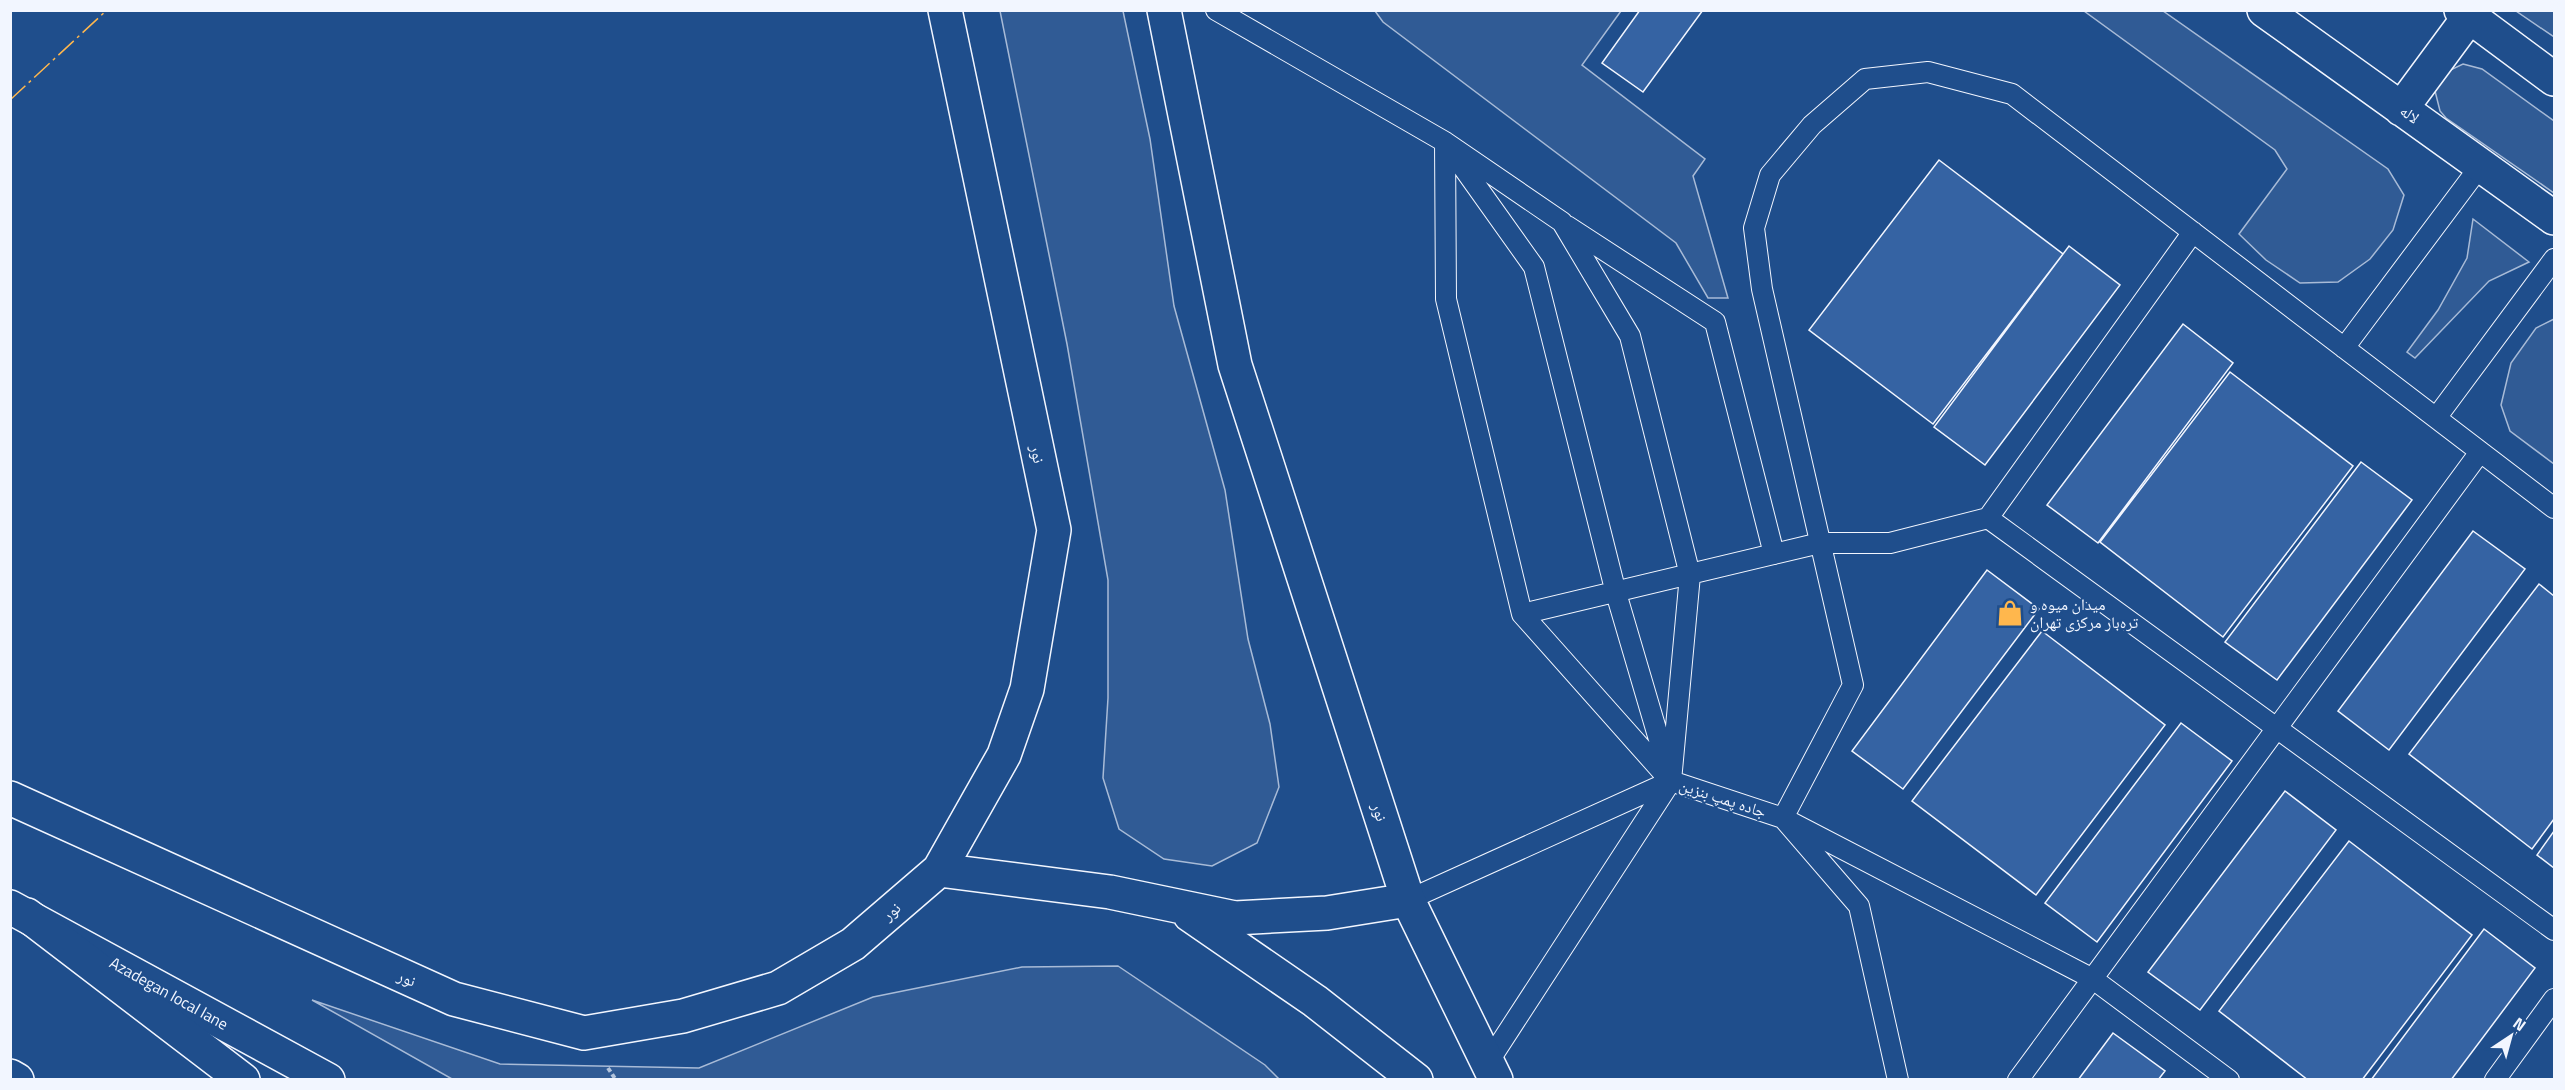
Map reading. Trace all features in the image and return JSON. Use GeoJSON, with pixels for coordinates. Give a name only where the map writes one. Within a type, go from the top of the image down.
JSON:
{"type":"FeatureCollection","features":[{"type":"Feature","properties":{"kind":"main road","name":"نور"},"geometry":{"type":"LineString","coordinates":[[10,798],[454,999],[584,1033],[683,1016],[778,988],[853,944],[939,870],[1004,755],[1027,689],[1054,530],[945,10]]}},
{"type":"Feature","properties":{"kind":"main road","name":"نور"},"geometry":{"type":"LineString","coordinates":[[1164,10],[1235,364],[1408,900],[1491,1072]]}},
{"type":"Feature","properties":{"kind":"main road","name":"لاله"},"geometry":{"type":"LineString","coordinates":[[2264,10],[2300,20],[2402,108],[2554,218]]}},
{"type":"Feature","properties":{"kind":"main road"},"geometry":{"type":"LineString","coordinates":[[2402,108],[2465,14],[2554,79]]}},
{"type":"Feature","properties":{"kind":"main road"},"geometry":{"type":"LineString","coordinates":[[939,870],[1110,892],[1181,909],[1234,918],[1327,912],[1408,900]]}},
{"type":"Feature","properties":{"kind":"main road"},"geometry":{"type":"LineString","coordinates":[[1181,909],[1316,1000],[1416,1080]]}},
{"type":"Feature","properties":{"kind":"main road"},"geometry":{"type":"LineString","coordinates":[[19,911],[243,1080]]}},
{"type":"Feature","properties":{"kind":"main road","name":"Azadegan local lane"},"geometry":{"type":"LineString","coordinates":[[19,911],[328,1080]]}},
{"type":"Feature","properties":{"kind":"main road"},"geometry":{"type":"LineString","coordinates":[[10,1076],[17,1080]]}},
{"type":"Feature","properties":{"kind":"lane"},"geometry":{"type":"LineString","coordinates":[[1216,10],[1445,142],[1715,322],[1774,554]]}},
{"type":"Feature","properties":{"kind":"lane"},"geometry":{"type":"LineString","coordinates":[[2229,1080],[2093,979],[1784,818],[1853,685],[1762,289],[1754,228],[1770,175],[1812,125],[1865,79],[1928,72],[2012,94],[2554,508]]}},
{"type":"Feature","properties":{"kind":"lane"},"geometry":{"type":"LineString","coordinates":[[1445,142],[1534,267],[1616,593],[1671,781]]}},
{"type":"Feature","properties":{"kind":"lane"},"geometry":{"type":"LineString","coordinates":[[1445,142],[1446,299],[1522,614],[1671,781]]}},
{"type":"Feature","properties":{"kind":"lane"},"geometry":{"type":"LineString","coordinates":[[2344,348],[2481,165]]}},
{"type":"Feature","properties":{"kind":"lane"},"geometry":{"type":"LineString","coordinates":[[1562,222],[1630,336],[1690,575],[1671,781]]}},
{"type":"Feature","properties":{"kind":"lane"},"geometry":{"type":"LineString","coordinates":[[1522,614],[1820,543],[1890,543],[1988,518],[2193,232]]}},
{"type":"Feature","properties":{"kind":"lane"},"geometry":{"type":"LineString","coordinates":[[2436,418],[2554,259]]}},
{"type":"Feature","properties":{"kind":"lane"},"geometry":{"type":"LineString","coordinates":[[2018,1080],[2480,452]]}},
{"type":"Feature","properties":{"kind":"lane"},"geometry":{"type":"LineString","coordinates":[[1988,518],[2554,930]]}},
{"type":"Feature","properties":{"kind":"lane"},"geometry":{"type":"LineString","coordinates":[[1408,900],[1671,781]]}},
{"type":"Feature","properties":{"kind":"lane","name":"جاده پمپ بنزین"},"geometry":{"type":"LineString","coordinates":[[1491,1072],[1671,781],[1784,818],[1859,906],[1898,1080]]}},
{"type":"Feature","properties":{"kind":"lane"},"geometry":{"type":"LineString","coordinates":[[2495,1080],[2554,999]]}},
{"type":"Feature","properties":{"kind":"shaded area"},"geometry":{"type":"Polygon","coordinates":[[[1000,11],[1123,11],[1150,139],[1174,306],[1225,490],[1248,639],[1270,724],[1279,787],[1257,843],[1212,866],[1164,859],[1119,829],[1103,778],[1108,698],[1108,580],[1067,344],[1000,11]]]}},
{"type":"Feature","properties":{"kind":"shaded area"},"geometry":{"type":"Polygon","coordinates":[[[1375,11],[1621,11],[1582,65],[1705,159],[1693,176],[1728,298],[1708,298],[1676,243],[1383,22],[1375,11]]]}},
{"type":"Feature","properties":{"kind":"shaded area"},"geometry":{"type":"Polygon","coordinates":[[[2084,11],[2163,11],[2388,169],[2404,195],[2393,230],[2370,259],[2338,282],[2300,283],[2266,260],[2239,234],[2287,169],[2275,150],[2084,11]]]}},
{"type":"Feature","properties":{"kind":"shaded area"},"geometry":{"type":"Polygon","coordinates":[[[2516,11],[2554,11],[2554,37],[2516,11]]]}},
{"type":"Feature","properties":{"kind":"shaded area"},"geometry":{"type":"Polygon","coordinates":[[[2463,64],[2482,69],[2554,121],[2554,193],[2446,118],[2440,111],[2435,91],[2438,81],[2444,73],[2463,64]]]}},
{"type":"Feature","properties":{"kind":"shaded area"},"geometry":{"type":"Polygon","coordinates":[[[2473,219],[2529,262],[2489,281],[2415,358],[2407,352],[2438,310],[2467,258],[2473,219]]]}},
{"type":"Feature","properties":{"kind":"shaded area"},"geometry":{"type":"Polygon","coordinates":[[[2554,319],[2554,464],[2510,431],[2501,405],[2511,363],[2536,328],[2554,319]]]}},
{"type":"Feature","properties":{"kind":"shaded area"},"geometry":{"type":"Polygon","coordinates":[[[1118,966],[1265,1065],[1279,1079],[452,1079],[312,1000],[500,1064],[699,1068],[873,997],[1022,967],[1118,966]]]}},
{"type":"Feature","properties":{"kind":"building"},"geometry":{"type":"Polygon","coordinates":[[[1640,10],[1703,10],[1643,92],[1602,63],[1640,10]]]}},
{"type":"Feature","properties":{"kind":"building"},"geometry":{"type":"Polygon","coordinates":[[[1939,160],[2063,254],[1933,424],[1809,330],[1939,160]]]}},
{"type":"Feature","properties":{"kind":"building"},"geometry":{"type":"Polygon","coordinates":[[[2069,246],[2120,285],[1985,465],[1934,427],[2069,246]]]}},
{"type":"Feature","properties":{"kind":"building"},"geometry":{"type":"Polygon","coordinates":[[[2183,324],[2233,363],[2098,543],[2047,505],[2183,324]]]}},
{"type":"Feature","properties":{"kind":"building"},"geometry":{"type":"Polygon","coordinates":[[[2230,372],[2353,466],[2223,637],[2100,542],[2230,372]]]}},
{"type":"Feature","properties":{"kind":"building"},"geometry":{"type":"Polygon","coordinates":[[[2361,462],[2412,500],[2277,680],[2225,642],[2361,462]]]}},
{"type":"Feature","properties":{"kind":"building"},"geometry":{"type":"Polygon","coordinates":[[[2473,531],[2525,569],[2389,750],[2338,711],[2473,531]]]}},
{"type":"Feature","properties":{"kind":"building"},"geometry":{"type":"Polygon","coordinates":[[[1987,570],[2039,609],[1903,789],[1852,751],[1987,570]]]}},
{"type":"Feature","properties":{"kind":"building"},"geometry":{"type":"Polygon","coordinates":[[[2539,584],[2554,596],[2554,819],[2532,849],[2409,754],[2539,584]]]}},
{"type":"Feature","properties":{"kind":"building"},"geometry":{"type":"Polygon","coordinates":[[[2042,631],[2165,725],[2036,895],[1912,801],[2042,631]]]}},
{"type":"Feature","properties":{"kind":"building"},"geometry":{"type":"Polygon","coordinates":[[[2181,723],[2232,761],[2097,942],[2045,903],[2181,723]]]}},
{"type":"Feature","properties":{"kind":"building"},"geometry":{"type":"Polygon","coordinates":[[[2285,791],[2336,830],[2200,1010],[2148,972],[2285,791]]]}},
{"type":"Feature","properties":{"kind":"building"},"geometry":{"type":"Polygon","coordinates":[[[2554,831],[2554,868],[2537,855],[2554,831]]]}},
{"type":"Feature","properties":{"kind":"building"},"geometry":{"type":"Polygon","coordinates":[[[2349,841],[2472,935],[2362,1080],[2308,1080],[2219,1011],[2349,841]]]}},
{"type":"Feature","properties":{"kind":"building"},"geometry":{"type":"Polygon","coordinates":[[[2484,929],[2535,968],[2451,1080],[2371,1080],[2484,929]]]}},
{"type":"Feature","properties":{"kind":"building"},"geometry":{"type":"Polygon","coordinates":[[[2113,1033],[2165,1071],[2158,1080],[2078,1080],[2113,1033]]]}},
{"type":"Feature","properties":{"kind":"power"},"geometry":{"type":"LineString","coordinates":[[10,100],[107,10]]}},
{"type":"Feature","properties":{"kind":"place","name":"میدان میوه و تره‌بار مرکزی تهران"},"geometry":{"type":"Point","coordinates":[2010,613]}}]}
